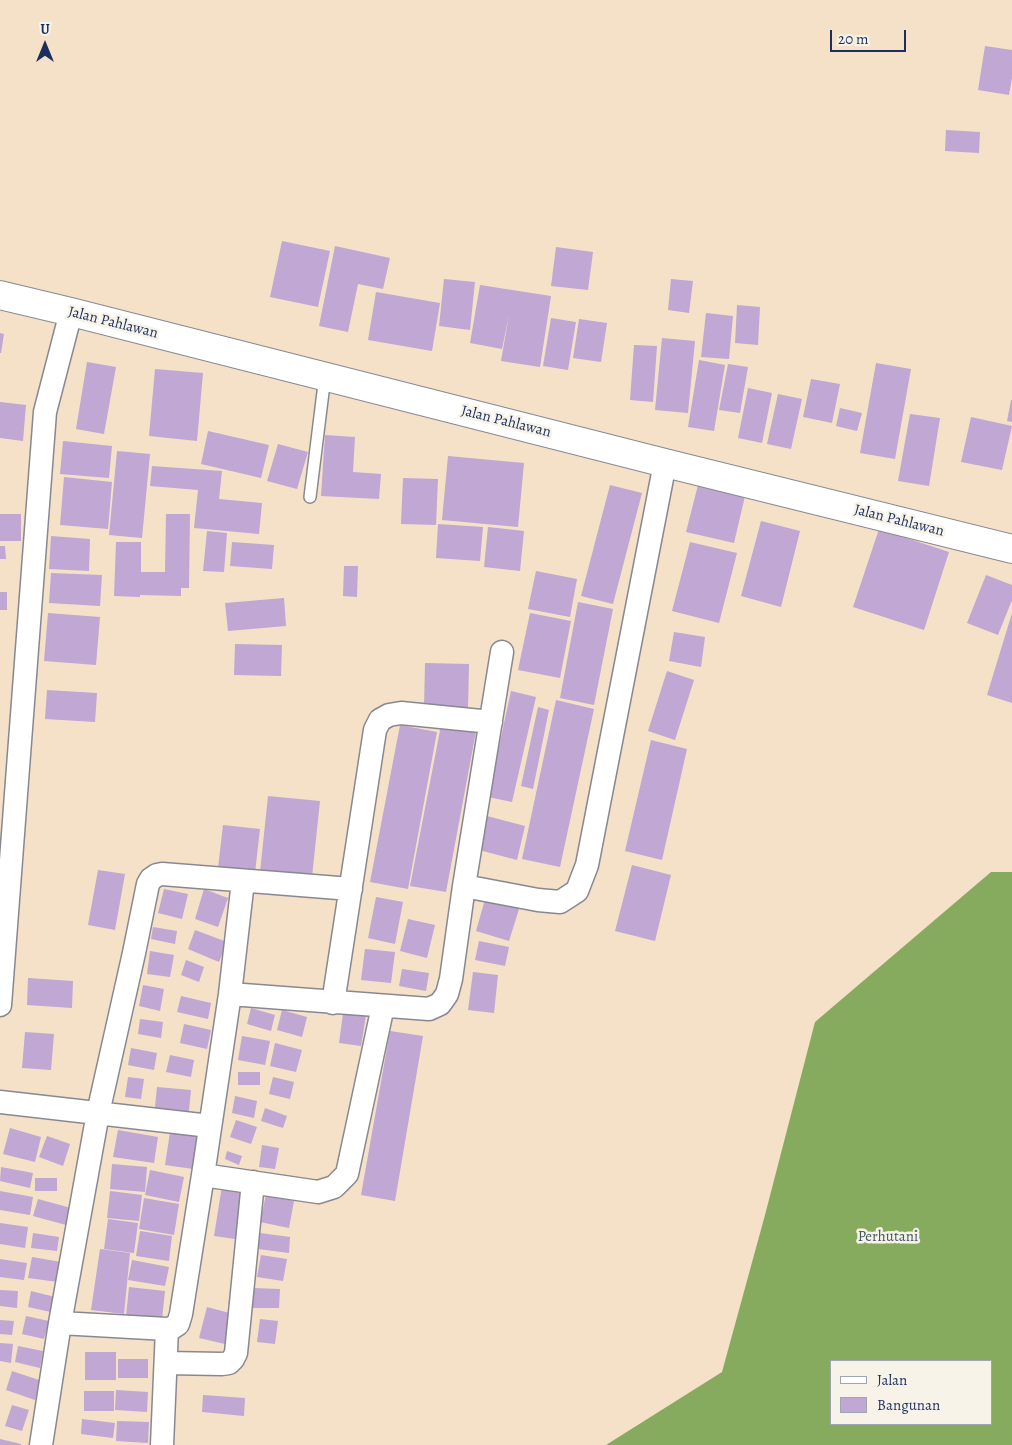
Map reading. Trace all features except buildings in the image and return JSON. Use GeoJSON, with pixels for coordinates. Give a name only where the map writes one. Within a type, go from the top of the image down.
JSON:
{"type":"FeatureCollection","features":[{"type":"Feature","properties":{"kind":"highway","name":"Jalan Pahlawan"},"geometry":{"type":"LineString","coordinates":[[0,295],[1012,549]]}},
{"type":"Feature","properties":{"kind":"street"},"geometry":{"type":"LineString","coordinates":[[0,1005],[45,412],[71,312]]}},
{"type":"Feature","properties":{"kind":"street"},"geometry":{"type":"LineString","coordinates":[[464,886],[538,900],[560,902],[577,891],[587,865],[665,462]]}},
{"type":"Feature","properties":{"kind":"street"},"geometry":{"type":"LineString","coordinates":[[230,994],[429,1009],[440,1004],[447,994],[451,979],[502,652]]}},
{"type":"Feature","properties":{"kind":"street"},"geometry":{"type":"LineString","coordinates":[[333,1003],[375,730],[380,720],[401,712],[491,722]]}},
{"type":"Feature","properties":{"kind":"street"},"geometry":{"type":"LineString","coordinates":[[41,1445],[60,1323],[98,1113],[148,884],[151,879],[162,874],[351,890]]}},
{"type":"Feature","properties":{"kind":"street"},"geometry":{"type":"LineString","coordinates":[[60,1323],[167,1329],[178,1324],[230,994],[243,882]]}},
{"type":"Feature","properties":{"kind":"street"},"geometry":{"type":"LineString","coordinates":[[203,1174],[318,1192],[334,1187],[347,1174],[383,1006]]}},
{"type":"Feature","properties":{"kind":"street"},"geometry":{"type":"LineString","coordinates":[[0,1102],[210,1126]]}},
{"type":"Feature","properties":{"kind":"street"},"geometry":{"type":"LineString","coordinates":[[166,1363],[229,1363],[236,1353],[253,1182]]}},
{"type":"Feature","properties":{"kind":"street"},"geometry":{"type":"LineString","coordinates":[[162,1445],[167,1329]]}},
{"type":"Feature","properties":{"kind":"lane"},"geometry":{"type":"LineString","coordinates":[[310,497],[325,376]]}},
{"type":"Feature","properties":{"kind":"green space","name":"Perhutani"},"geometry":{"type":"Polygon","coordinates":[[[991,872],[1012,872],[1012,1445],[606,1445],[722,1372],[815,1022],[991,872]]]}}]}
